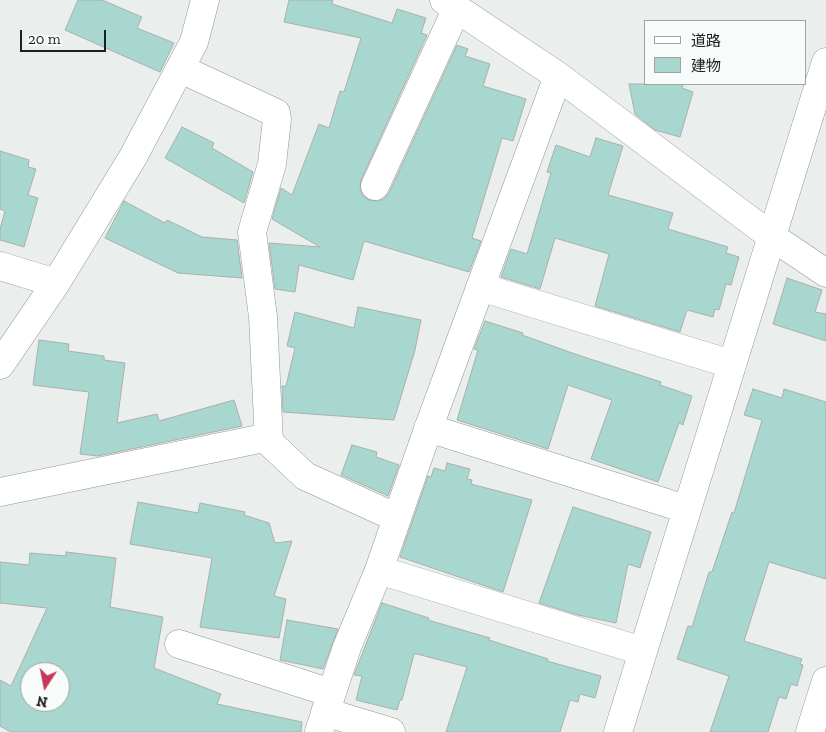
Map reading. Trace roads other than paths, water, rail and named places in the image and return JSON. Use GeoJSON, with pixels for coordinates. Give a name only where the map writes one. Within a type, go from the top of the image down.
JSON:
{"type":"FeatureCollection","features":[{"type":"Feature","properties":{"kind":"street"},"geometry":{"type":"LineString","coordinates":[[0,365],[56,283],[133,157],[194,42],[206,0]]}},
{"type":"Feature","properties":{"kind":"street"},"geometry":{"type":"LineString","coordinates":[[375,186],[451,4],[558,76],[771,236],[826,273]]}},
{"type":"Feature","properties":{"kind":"street"},"geometry":{"type":"LineString","coordinates":[[618,732],[771,236],[819,107],[826,62]]}},
{"type":"Feature","properties":{"kind":"street"},"geometry":{"type":"LineString","coordinates":[[181,69],[276,113],[272,164],[252,232],[263,317],[269,442],[305,476],[397,518]]}},
{"type":"Feature","properties":{"kind":"street"},"geometry":{"type":"LineString","coordinates":[[325,712],[347,647],[379,570],[428,428],[558,76]]}},
{"type":"Feature","properties":{"kind":"street"},"geometry":{"type":"LineString","coordinates":[[0,266],[56,283]]}},
{"type":"Feature","properties":{"kind":"street"},"geometry":{"type":"LineString","coordinates":[[480,287],[731,364]]}},
{"type":"Feature","properties":{"kind":"street"},"geometry":{"type":"LineString","coordinates":[[428,428],[686,509]]}},
{"type":"Feature","properties":{"kind":"street"},"geometry":{"type":"LineString","coordinates":[[0,492],[268,436]]}},
{"type":"Feature","properties":{"kind":"street"},"geometry":{"type":"LineString","coordinates":[[379,570],[642,651]]}},
{"type":"Feature","properties":{"kind":"street"},"geometry":{"type":"LineString","coordinates":[[179,644],[325,712],[390,732]]}},
{"type":"Feature","properties":{"kind":"street"},"geometry":{"type":"LineString","coordinates":[[810,732],[824,697]]}}]}
